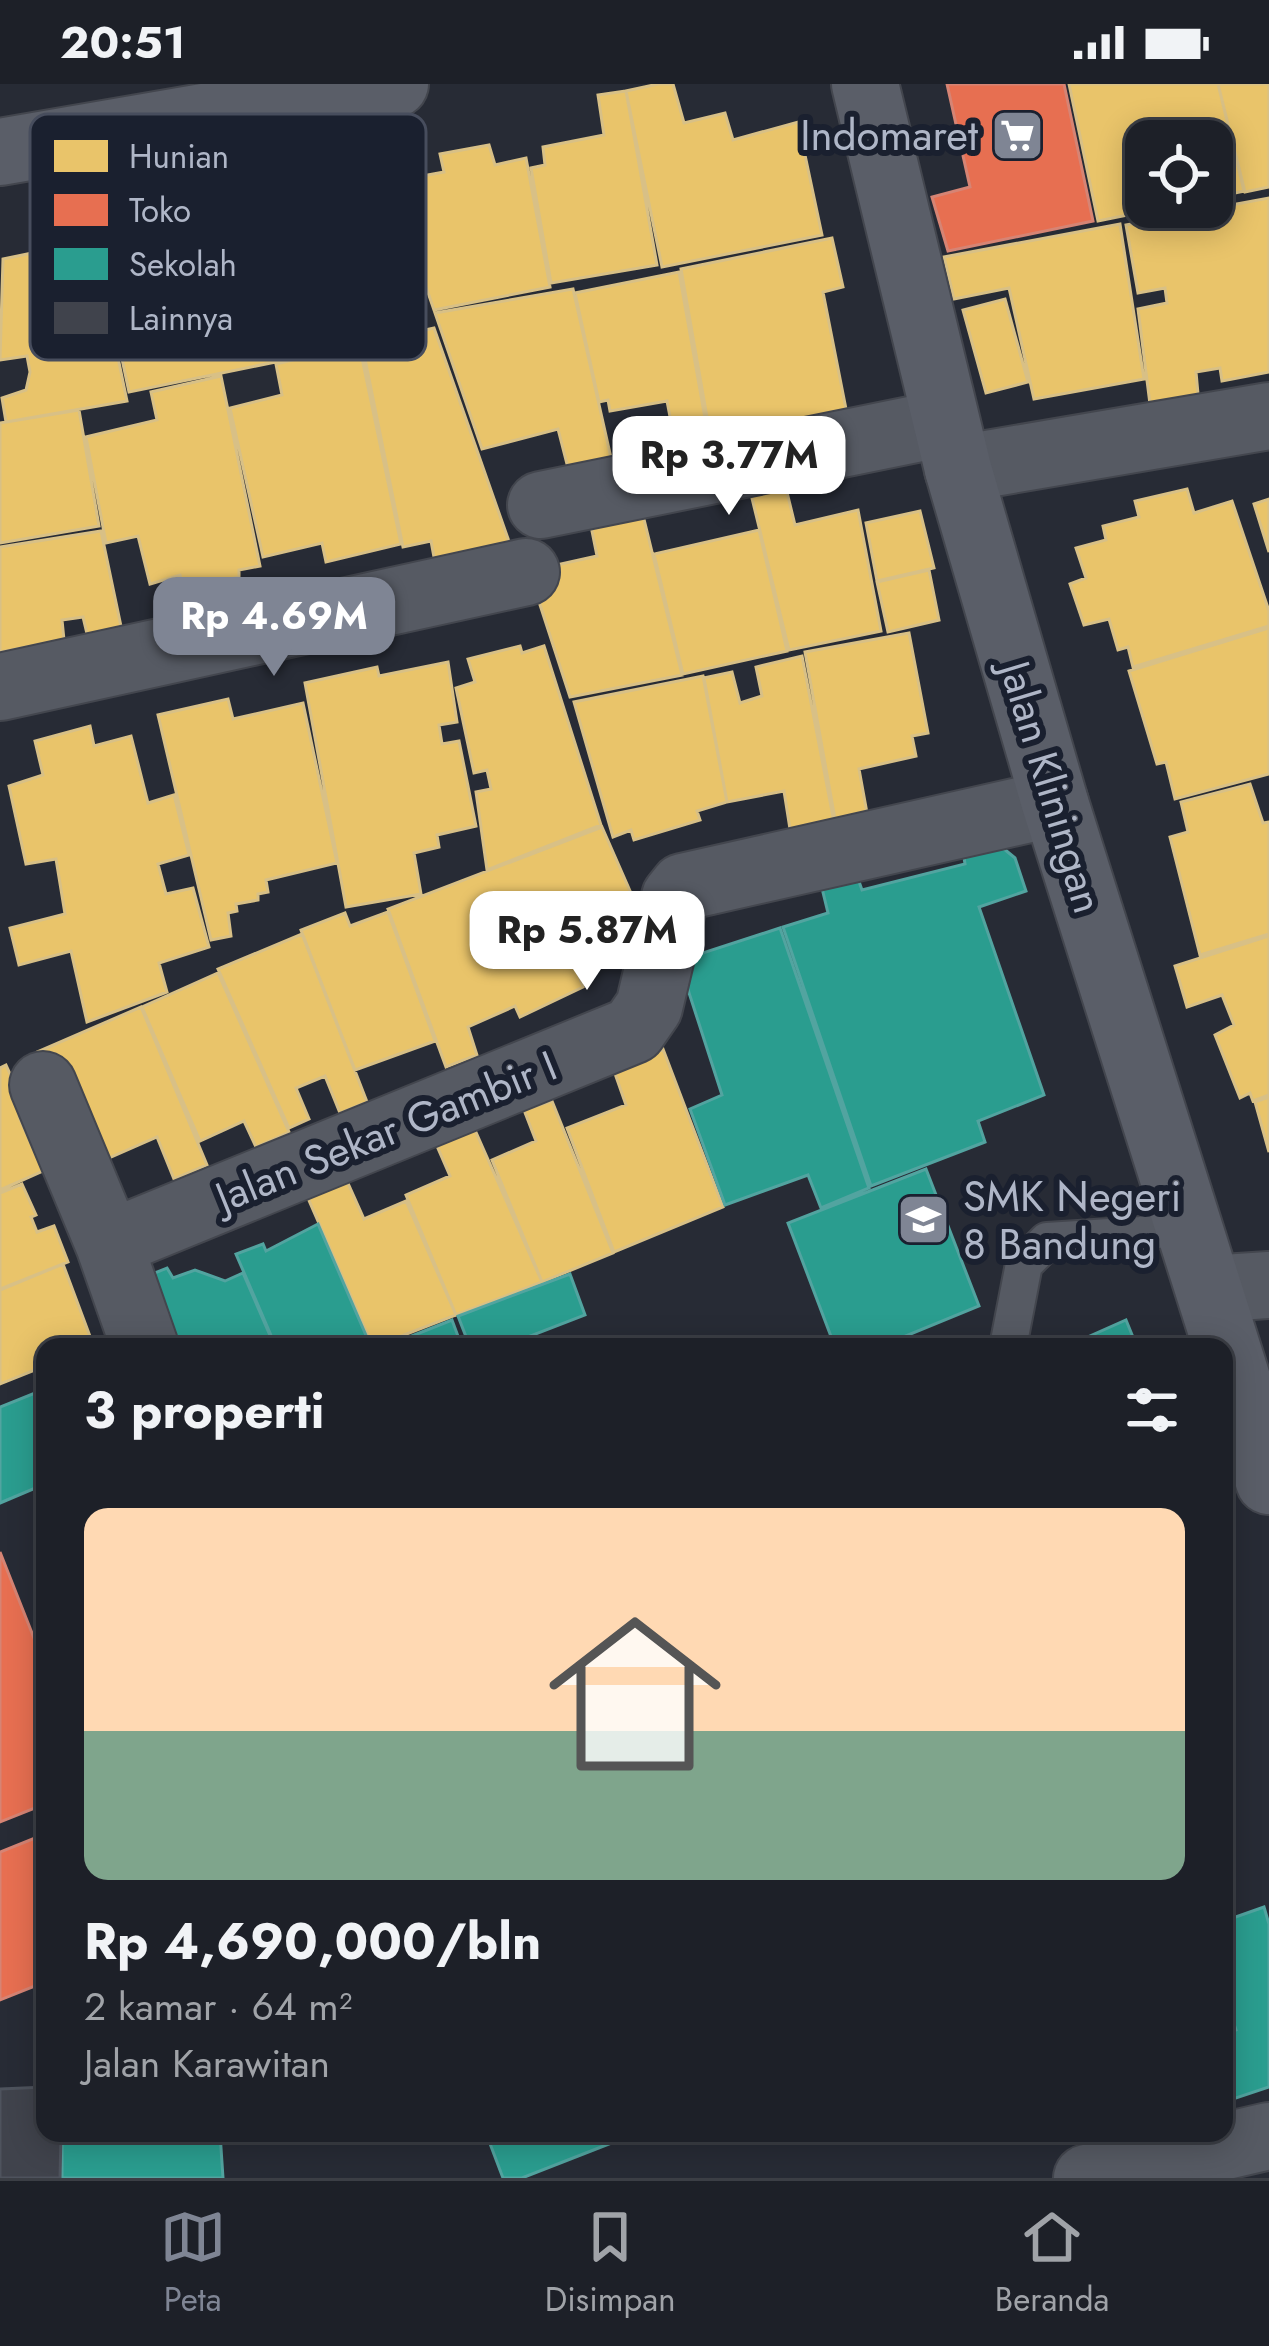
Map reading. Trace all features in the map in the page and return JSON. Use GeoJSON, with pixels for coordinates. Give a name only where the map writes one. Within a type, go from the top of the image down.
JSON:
{"type":"FeatureCollection","features":[{"type":"Feature","properties":{"kind":"street"},"geometry":{"type":"LineString","coordinates":[[221,114],[395,84]]}},
{"type":"Feature","properties":{"kind":"street","name":"Jalan Kliningan"},"geometry":{"type":"LineString","coordinates":[[865,84],[951,446],[1055,803],[1189,1219],[1239,1287],[1269,1481]]}},
{"type":"Feature","properties":{"kind":"street"},"geometry":{"type":"LineString","coordinates":[[0,152],[30,147]]}},
{"type":"Feature","properties":{"kind":"street"},"geometry":{"type":"LineString","coordinates":[[541,505],[951,446],[1269,416]]}},
{"type":"Feature","properties":{"kind":"street"},"geometry":{"type":"LineString","coordinates":[[0,687],[526,572]]}},
{"type":"Feature","properties":{"kind":"street","name":"Jalan Sekar Gambir I"},"geometry":{"type":"LineString","coordinates":[[110,1244],[633,1030],[650,1007],[674,897],[683,887],[1055,803]]}},
{"type":"Feature","properties":{"kind":"street"},"geometry":{"type":"LineString","coordinates":[[43,1085],[110,1244],[142,1338]]}},
{"type":"Feature","properties":{"kind":"street"},"geometry":{"type":"LineString","coordinates":[[1087,2178],[1269,2135]]}},
{"type":"Feature","properties":{"kind":"lane"},"geometry":{"type":"LineString","coordinates":[[1010,1338],[1024,1264],[1047,1241],[1142,1235],[1189,1219]]}},
{"type":"Feature","properties":{"kind":"building: Hunian"},"geometry":{"type":"Polygon","coordinates":[[[673,84],[684,123],[725,113],[733,140],[798,122],[822,235],[662,267],[626,91],[673,84]]]}},
{"type":"Feature","properties":{"kind":"building: Hunian"},"geometry":{"type":"Polygon","coordinates":[[[1069,84],[1218,84],[1227,120],[1125,120],[1125,216],[1098,221],[1069,84]]]}},
{"type":"Feature","properties":{"kind":"building: Hunian"},"geometry":{"type":"Polygon","coordinates":[[[1218,84],[1269,84],[1269,187],[1245,192],[1233,144],[1233,120],[1227,120],[1218,84]]]}},
{"type":"Feature","properties":{"kind":"building: Hunian"},"geometry":{"type":"Polygon","coordinates":[[[626,91],[657,265],[551,283],[531,168],[545,165],[543,147],[604,135],[598,95],[626,91]]]}},
{"type":"Feature","properties":{"kind":"building: Hunian"},"geometry":{"type":"Polygon","coordinates":[[[489,145],[495,165],[526,158],[550,287],[434,310],[426,287],[426,175],[444,172],[440,154],[489,145]]]}},
{"type":"Feature","properties":{"kind":"building: Hunian"},"geometry":{"type":"Polygon","coordinates":[[[1233,146],[1244,191],[1233,193],[1233,146]]]}},
{"type":"Feature","properties":{"kind":"building: Hunian"},"geometry":{"type":"Polygon","coordinates":[[[1269,198],[1269,372],[1222,381],[1220,368],[1196,372],[1199,405],[1151,412],[1138,309],[1167,303],[1165,288],[1138,293],[1127,228],[1233,228],[1233,205],[1269,198]]]}},
{"type":"Feature","properties":{"kind":"building: Hunian"},"geometry":{"type":"Polygon","coordinates":[[[1120,224],[1144,379],[1034,399],[1009,288],[954,299],[944,257],[1120,224]]]}},
{"type":"Feature","properties":{"kind":"building: Hunian"},"geometry":{"type":"Polygon","coordinates":[[[832,238],[843,287],[823,292],[847,414],[711,440],[681,269],[832,238]]]}},
{"type":"Feature","properties":{"kind":"building: Hunian"},"geometry":{"type":"Polygon","coordinates":[[[30,253],[30,360],[118,360],[127,401],[6,422],[2,398],[26,390],[30,372],[27,356],[0,360],[3,259],[30,253]]]}},
{"type":"Feature","properties":{"kind":"building: Hunian"},"geometry":{"type":"Polygon","coordinates":[[[679,272],[708,435],[675,443],[667,401],[610,411],[608,400],[599,402],[575,293],[679,272]]]}},
{"type":"Feature","properties":{"kind":"building: Hunian"},"geometry":{"type":"Polygon","coordinates":[[[573,289],[611,458],[568,468],[558,429],[482,449],[435,313],[573,289]]]}},
{"type":"Feature","properties":{"kind":"building: Hunian"},"geometry":{"type":"Polygon","coordinates":[[[1005,299],[1028,382],[986,393],[963,310],[1005,299]]]}},
{"type":"Feature","properties":{"kind":"building: Hunian"},"geometry":{"type":"Polygon","coordinates":[[[434,328],[512,550],[436,568],[431,541],[403,547],[365,360],[426,360],[426,330],[434,328]]]}},
{"type":"Feature","properties":{"kind":"building: Hunian"},"geometry":{"type":"Polygon","coordinates":[[[122,360],[285,360],[129,392],[122,360]]]}},
{"type":"Feature","properties":{"kind":"building: Hunian"},"geometry":{"type":"Polygon","coordinates":[[[362,360],[401,544],[326,562],[322,543],[263,557],[230,408],[282,395],[276,364],[362,360]]]}},
{"type":"Feature","properties":{"kind":"building: Hunian"},"geometry":{"type":"Polygon","coordinates":[[[221,376],[260,566],[239,570],[239,577],[184,589],[180,575],[150,584],[138,536],[106,543],[86,437],[157,420],[151,392],[221,376]]]}},
{"type":"Feature","properties":{"kind":"building: Hunian"},"geometry":{"type":"Polygon","coordinates":[[[79,410],[99,526],[0,543],[0,423],[79,410]]]}},
{"type":"Feature","properties":{"kind":"building: Hunian"},"geometry":{"type":"Polygon","coordinates":[[[785,484],[795,525],[858,510],[881,631],[789,650],[750,490],[785,484]]]}},
{"type":"Feature","properties":{"kind":"building: Hunian"},"geometry":{"type":"Polygon","coordinates":[[[1187,489],[1194,513],[1232,501],[1269,611],[1269,626],[1133,667],[1128,647],[1118,650],[1109,619],[1084,625],[1070,584],[1086,578],[1076,548],[1106,540],[1103,526],[1139,517],[1135,501],[1187,489]]]}},
{"type":"Feature","properties":{"kind":"building: Hunian"},"geometry":{"type":"Polygon","coordinates":[[[1269,499],[1269,552],[1254,504],[1269,499]]]}},
{"type":"Feature","properties":{"kind":"building: Hunian"},"geometry":{"type":"Polygon","coordinates":[[[642,511],[682,675],[570,697],[529,571],[597,556],[590,521],[642,511]]]}},
{"type":"Feature","properties":{"kind":"building: Hunian"},"geometry":{"type":"Polygon","coordinates":[[[920,511],[934,568],[877,581],[866,523],[920,511]]]}},
{"type":"Feature","properties":{"kind":"building: Hunian"},"geometry":{"type":"Polygon","coordinates":[[[759,530],[787,651],[683,674],[654,554],[759,530]]]}},
{"type":"Feature","properties":{"kind":"building: Hunian"},"geometry":{"type":"Polygon","coordinates":[[[101,531],[122,631],[88,638],[83,617],[62,620],[64,640],[0,652],[0,547],[101,531]]]}},
{"type":"Feature","properties":{"kind":"building: Hunian"},"geometry":{"type":"Polygon","coordinates":[[[929,570],[939,620],[888,632],[877,582],[929,570]]]}},
{"type":"Feature","properties":{"kind":"building: Hunian"},"geometry":{"type":"Polygon","coordinates":[[[1269,628],[1269,774],[1175,799],[1166,762],[1157,764],[1129,671],[1269,628]]]}},
{"type":"Feature","properties":{"kind":"building: Hunian"},"geometry":{"type":"Polygon","coordinates":[[[909,633],[928,733],[912,736],[916,756],[859,769],[867,813],[835,819],[805,652],[909,633]]]}},
{"type":"Feature","properties":{"kind":"building: Hunian"},"geometry":{"type":"Polygon","coordinates":[[[520,646],[522,653],[544,646],[601,825],[487,870],[476,792],[491,789],[487,770],[474,773],[456,688],[475,682],[468,659],[520,646]]]}},
{"type":"Feature","properties":{"kind":"building: Hunian"},"geometry":{"type":"Polygon","coordinates":[[[802,656],[834,822],[790,829],[784,791],[727,802],[704,678],[732,672],[740,703],[762,696],[756,667],[802,656]]]}},
{"type":"Feature","properties":{"kind":"building: Hunian"},"geometry":{"type":"Polygon","coordinates":[[[448,662],[457,722],[439,725],[442,744],[459,741],[476,826],[437,835],[439,847],[414,853],[421,894],[346,907],[305,683],[377,667],[379,676],[448,662]]]}},
{"type":"Feature","properties":{"kind":"building: Hunian"},"geometry":{"type":"Polygon","coordinates":[[[703,676],[727,802],[697,811],[700,820],[634,840],[631,830],[613,837],[574,702],[703,676]]]}},
{"type":"Feature","properties":{"kind":"building: Hunian"},"geometry":{"type":"Polygon","coordinates":[[[228,699],[233,719],[303,703],[337,863],[266,880],[268,892],[258,894],[258,900],[236,904],[237,911],[228,913],[231,936],[211,940],[158,715],[228,699]]]}},
{"type":"Feature","properties":{"kind":"building: Hunian"},"geometry":{"type":"Polygon","coordinates":[[[90,726],[94,746],[131,736],[148,803],[174,795],[189,855],[158,864],[166,894],[193,888],[209,947],[159,963],[167,992],[87,1022],[71,951],[19,965],[10,928],[65,914],[56,859],[26,864],[9,786],[43,775],[35,741],[90,726]]]}},
{"type":"Feature","properties":{"kind":"building: Hunian"},"geometry":{"type":"Polygon","coordinates":[[[1250,784],[1263,823],[1269,822],[1269,934],[1200,955],[1170,837],[1188,832],[1181,802],[1250,784]]]}},
{"type":"Feature","properties":{"kind":"building: Hunian"},"geometry":{"type":"Polygon","coordinates":[[[602,827],[634,900],[592,920],[599,944],[572,957],[583,987],[520,1017],[515,1006],[468,1027],[477,1055],[446,1067],[388,909],[602,827]]]}},
{"type":"Feature","properties":{"kind":"building: Hunian"},"geometry":{"type":"Polygon","coordinates":[[[388,912],[435,1041],[355,1070],[301,930],[345,913],[350,926],[388,912]]]}},
{"type":"Feature","properties":{"kind":"building: Hunian"},"geometry":{"type":"Polygon","coordinates":[[[302,934],[367,1102],[340,1113],[325,1076],[296,1088],[309,1119],[289,1128],[218,969],[302,934]]]}},
{"type":"Feature","properties":{"kind":"building: Hunian"},"geometry":{"type":"Polygon","coordinates":[[[1269,936],[1269,1095],[1253,1101],[1250,1093],[1240,1098],[1215,1035],[1234,1025],[1222,995],[1187,1007],[1175,966],[1269,936]]]}},
{"type":"Feature","properties":{"kind":"building: Hunian"},"geometry":{"type":"Polygon","coordinates":[[[218,973],[289,1132],[256,1147],[244,1121],[200,1141],[142,1007],[218,973]]]}},
{"type":"Feature","properties":{"kind":"building: Hunian"},"geometry":{"type":"Polygon","coordinates":[[[141,1007],[207,1165],[174,1179],[157,1137],[86,1168],[37,1052],[141,1007]]]}},
{"type":"Feature","properties":{"kind":"building: Hunian"},"geometry":{"type":"Polygon","coordinates":[[[663,1049],[723,1207],[614,1252],[567,1128],[626,1105],[613,1068],[663,1049]]]}},
{"type":"Feature","properties":{"kind":"building: Hunian"},"geometry":{"type":"Polygon","coordinates":[[[6,1065],[27,1111],[19,1117],[43,1171],[0,1190],[0,1068],[6,1065]]]}},
{"type":"Feature","properties":{"kind":"building: Hunian"},"geometry":{"type":"Polygon","coordinates":[[[1269,1097],[1269,1152],[1255,1102],[1269,1097]]]}},
{"type":"Feature","properties":{"kind":"building: Hunian"},"geometry":{"type":"Polygon","coordinates":[[[552,1101],[613,1253],[542,1282],[492,1160],[536,1141],[524,1110],[552,1101]]]}},
{"type":"Feature","properties":{"kind":"building: Hunian"},"geometry":{"type":"Polygon","coordinates":[[[475,1130],[542,1282],[456,1315],[406,1195],[450,1176],[437,1146],[475,1130]]]}},
{"type":"Feature","properties":{"kind":"building: Hunian"},"geometry":{"type":"Polygon","coordinates":[[[343,1172],[364,1219],[406,1201],[456,1315],[396,1338],[369,1338],[304,1189],[343,1172]]]}},
{"type":"Feature","properties":{"kind":"building: Hunian"},"geometry":{"type":"Polygon","coordinates":[[[22,1184],[36,1215],[31,1217],[37,1232],[54,1226],[68,1262],[0,1289],[0,1193],[22,1184]]]}},
{"type":"Feature","properties":{"kind":"building: Hunian"},"geometry":{"type":"Polygon","coordinates":[[[63,1264],[91,1338],[36,1338],[36,1370],[0,1384],[0,1290],[63,1264]]]}},
{"type":"Feature","properties":{"kind":"building: Toko","name":"Indomaret"},"geometry":{"type":"Polygon","coordinates":[[[947,84],[1064,84],[1093,221],[948,251],[932,197],[970,187],[947,84]]]}},
{"type":"Feature","properties":{"kind":"building: Toko"},"geometry":{"type":"Polygon","coordinates":[[[0,1552],[36,1643],[36,1808],[0,1822],[0,1552]]]}},
{"type":"Feature","properties":{"kind":"building: Toko"},"geometry":{"type":"Polygon","coordinates":[[[36,1838],[36,1986],[0,2000],[0,1852],[36,1838]]]}},
{"type":"Feature","properties":{"kind":"building: Sekolah"},"geometry":{"type":"Polygon","coordinates":[[[998,844],[1015,858],[1026,891],[979,907],[1044,1095],[978,1121],[985,1142],[871,1186],[783,927],[828,913],[820,880],[856,873],[862,890],[965,864],[963,851],[998,844]]]}},
{"type":"Feature","properties":{"kind":"building: Sekolah"},"geometry":{"type":"Polygon","coordinates":[[[780,928],[869,1188],[821,1208],[808,1175],[725,1205],[690,1109],[722,1095],[672,940],[695,933],[703,953],[780,928]]]}},
{"type":"Feature","properties":{"kind":"building: Sekolah"},"geometry":{"type":"Polygon","coordinates":[[[926,1169],[979,1306],[901,1338],[832,1338],[788,1223],[926,1169]]]}},
{"type":"Feature","properties":{"kind":"building: Sekolah"},"geometry":{"type":"Polygon","coordinates":[[[318,1224],[367,1338],[272,1338],[236,1254],[263,1244],[266,1251],[318,1224]]]}},
{"type":"Feature","properties":{"kind":"building: Sekolah"},"geometry":{"type":"Polygon","coordinates":[[[167,1268],[173,1278],[195,1270],[225,1281],[243,1273],[271,1338],[157,1338],[135,1281],[167,1268]]]}},
{"type":"Feature","properties":{"kind":"building: Sekolah"},"geometry":{"type":"Polygon","coordinates":[[[570,1274],[585,1315],[525,1338],[467,1338],[458,1316],[570,1274]]]}},
{"type":"Feature","properties":{"kind":"building: Sekolah"},"geometry":{"type":"Polygon","coordinates":[[[452,1320],[459,1338],[407,1338],[452,1320]]]}},
{"type":"Feature","properties":{"kind":"building: Sekolah"},"geometry":{"type":"Polygon","coordinates":[[[1126,1320],[1133,1338],[1086,1338],[1126,1320]]]}},
{"type":"Feature","properties":{"kind":"building: Sekolah"},"geometry":{"type":"Polygon","coordinates":[[[36,1393],[36,1488],[0,1503],[0,1407],[36,1393]]]}},
{"type":"Feature","properties":{"kind":"building: Sekolah"},"geometry":{"type":"Polygon","coordinates":[[[1264,1907],[1269,1924],[1269,2087],[1233,2099],[1236,2030],[1233,1918],[1264,1907]]]}},
{"type":"Feature","properties":{"kind":"building: Sekolah"},"geometry":{"type":"Polygon","coordinates":[[[62,2142],[221,2142],[223,2178],[62,2178],[62,2142]]]}},
{"type":"Feature","properties":{"kind":"building: Sekolah"},"geometry":{"type":"Polygon","coordinates":[[[489,2142],[614,2142],[522,2178],[503,2178],[489,2142]]]}},
{"type":"Feature","properties":{"kind":"building: Lainnya"},"geometry":{"type":"Polygon","coordinates":[[[36,2087],[36,2142],[61,2142],[60,2178],[0,2178],[0,2089],[36,2087]]]}},
{"type":"Feature","properties":{"kind":"place","name":"Indomaret"},"geometry":{"type":"Point","coordinates":[1017,135]}},
{"type":"Feature","properties":{"kind":"place","name":"SMK Negeri 8 Bandung"},"geometry":{"type":"Point","coordinates":[924,1220]}}]}
